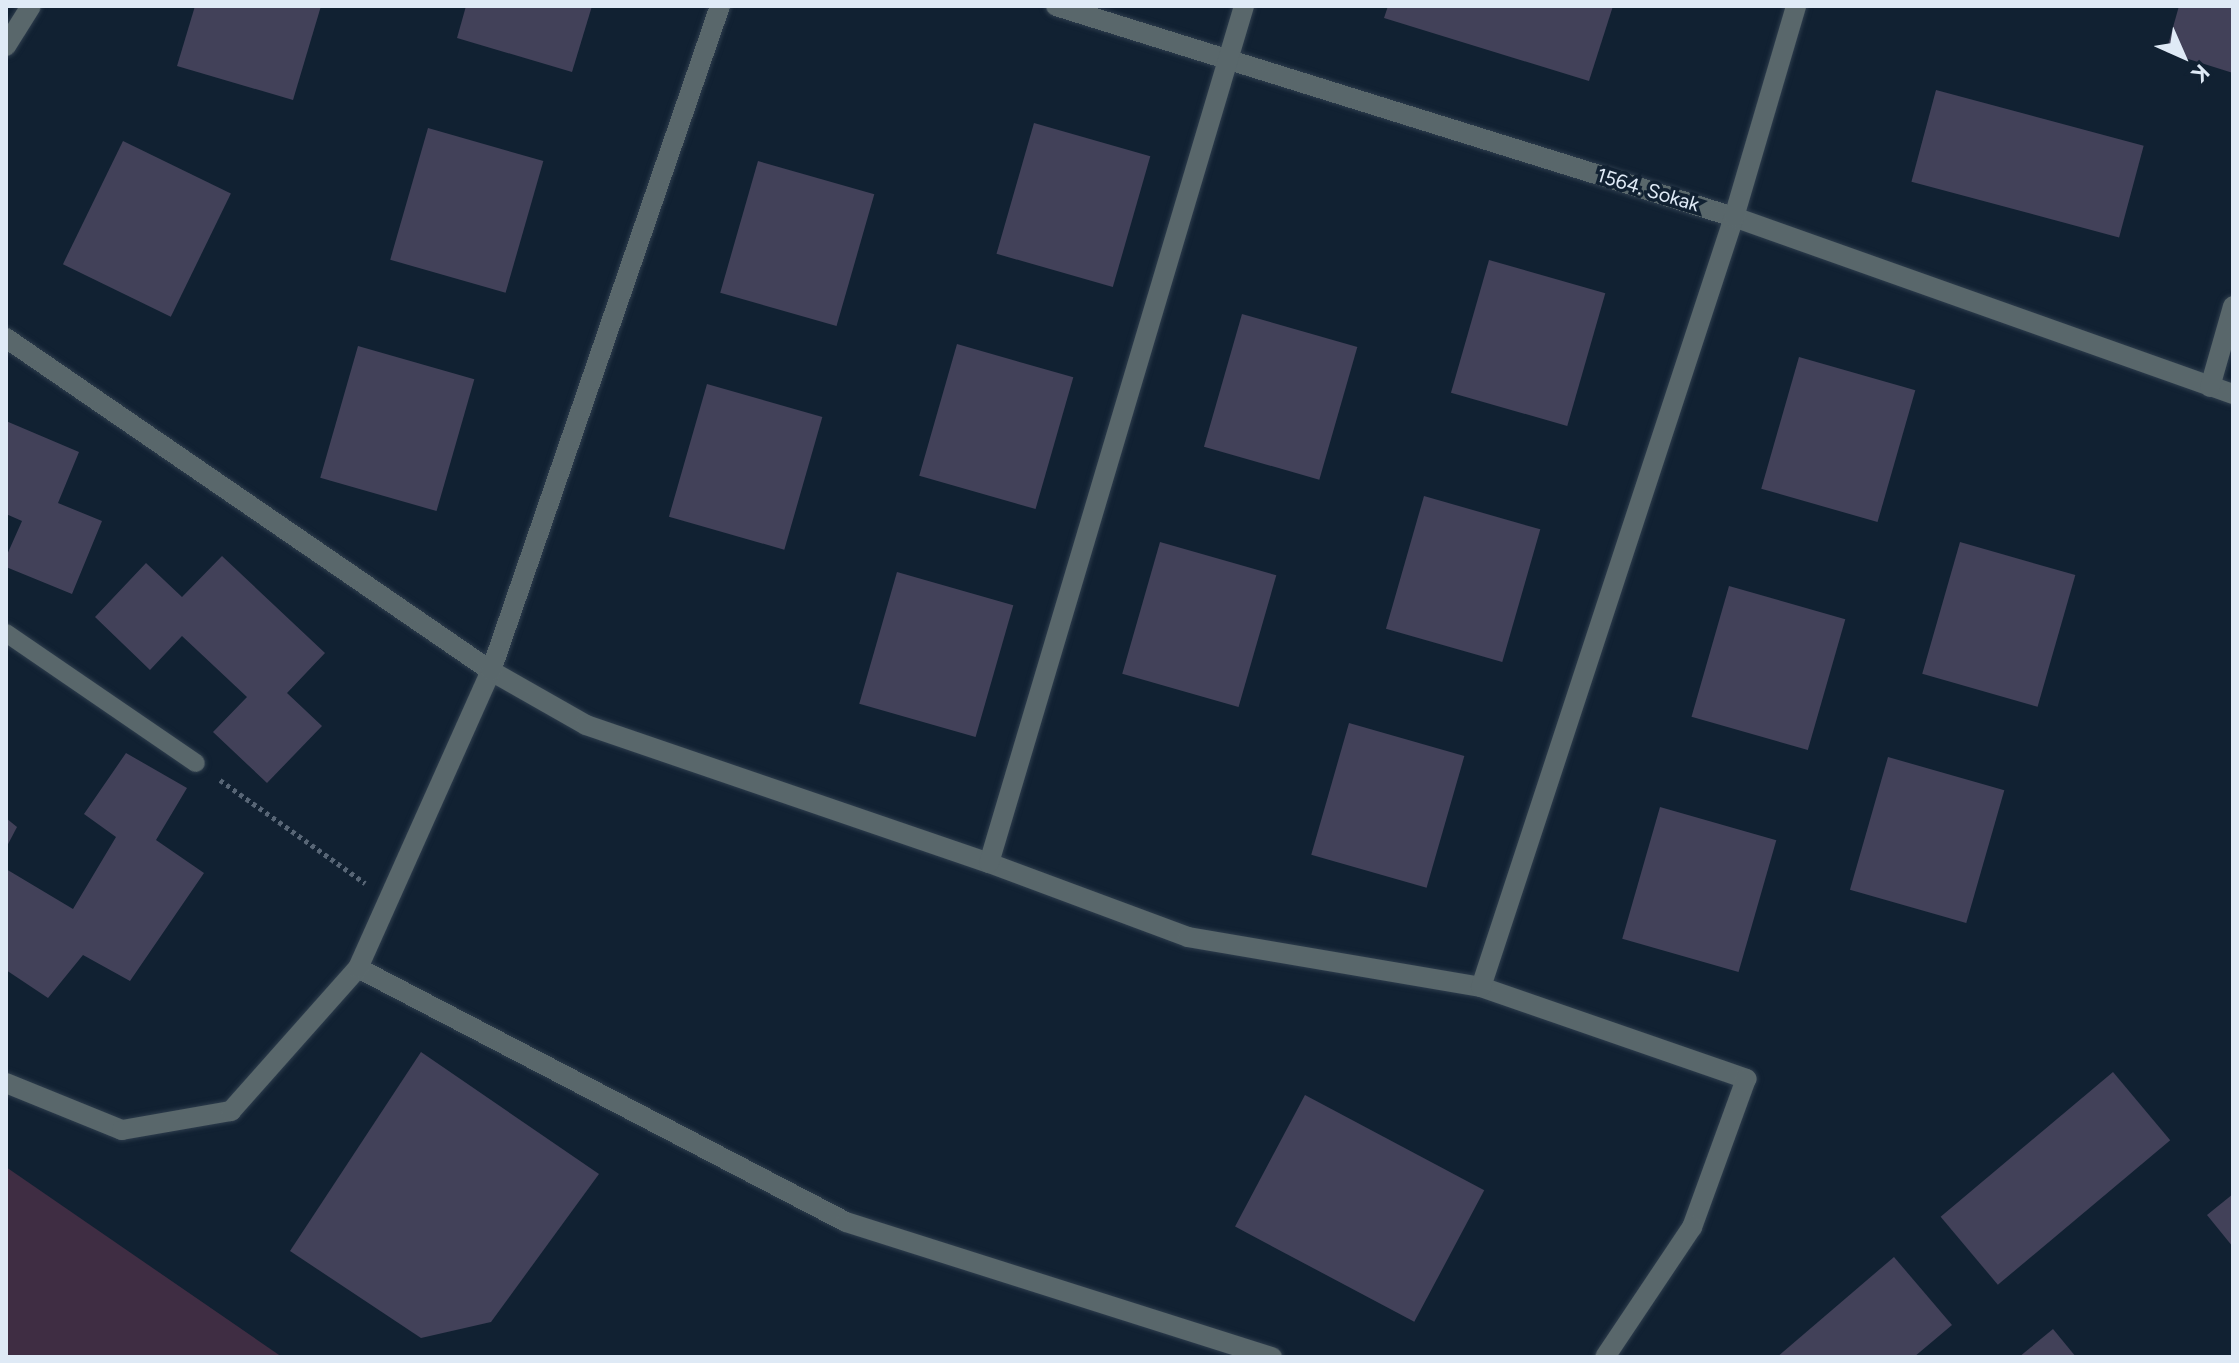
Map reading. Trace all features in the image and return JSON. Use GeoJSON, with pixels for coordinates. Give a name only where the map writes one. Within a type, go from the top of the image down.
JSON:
{"type":"FeatureCollection","features":[{"type":"Feature","properties":{"kind":"street"},"geometry":{"type":"LineString","coordinates":[[6,46],[31,6]]}},
{"type":"Feature","properties":{"kind":"street"},"geometry":{"type":"LineString","coordinates":[[6,1083],[122,1130],[231,1111],[358,968],[491,671],[720,6]]}},
{"type":"Feature","properties":{"kind":"street","name":"1564. Sokak"},"geometry":{"type":"LineString","coordinates":[[1056,6],[1734,217],[2233,394]]}},
{"type":"Feature","properties":{"kind":"street"},"geometry":{"type":"LineString","coordinates":[[989,863],[1244,6]]}},
{"type":"Feature","properties":{"kind":"street"},"geometry":{"type":"LineString","coordinates":[[1481,987],[1734,217],[1796,6]]}},
{"type":"Feature","properties":{"kind":"street"},"geometry":{"type":"LineString","coordinates":[[2210,387],[2233,306]]}},
{"type":"Feature","properties":{"kind":"street"},"geometry":{"type":"LineString","coordinates":[[6,338],[491,671],[586,725],[989,863],[1188,937],[1481,987],[1746,1079],[1692,1227],[1605,1357]]}},
{"type":"Feature","properties":{"kind":"street"},"geometry":{"type":"LineString","coordinates":[[358,968],[846,1222],[1272,1357]]}},
{"type":"Feature","properties":{"kind":"lane"},"geometry":{"type":"LineString","coordinates":[[6,633],[196,763]]}},
{"type":"Feature","properties":{"kind":"path"},"geometry":{"type":"LineString","coordinates":[[196,763],[388,900]]}},
{"type":"Feature","properties":{"kind":"shaded area"},"geometry":{"type":"Polygon","coordinates":[[[6,1167],[282,1357],[6,1357],[6,1167]]]}},
{"type":"Feature","properties":{"kind":"building"},"geometry":{"type":"Polygon","coordinates":[[[195,6],[321,6],[293,100],[177,66],[195,6]]]}},
{"type":"Feature","properties":{"kind":"building"},"geometry":{"type":"Polygon","coordinates":[[[466,6],[592,6],[572,72],[457,38],[466,6]]]}},
{"type":"Feature","properties":{"kind":"building"},"geometry":{"type":"Polygon","coordinates":[[[1388,6],[1613,6],[1589,81],[1384,18],[1388,6]]]}},
{"type":"Feature","properties":{"kind":"building"},"geometry":{"type":"Polygon","coordinates":[[[2179,6],[2233,6],[2233,73],[2166,52],[2179,6]]]}},
{"type":"Feature","properties":{"kind":"building"},"geometry":{"type":"Polygon","coordinates":[[[1936,90],[2144,146],[2119,237],[1911,182],[1936,90]]]}},
{"type":"Feature","properties":{"kind":"building"},"geometry":{"type":"Polygon","coordinates":[[[1034,123],[1150,156],[1113,287],[997,254],[1034,123]]]}},
{"type":"Feature","properties":{"kind":"building"},"geometry":{"type":"Polygon","coordinates":[[[428,128],[543,161],[506,293],[390,260],[428,128]]]}},
{"type":"Feature","properties":{"kind":"building"},"geometry":{"type":"Polygon","coordinates":[[[123,141],[231,194],[171,317],[63,264],[123,141]]]}},
{"type":"Feature","properties":{"kind":"building"},"geometry":{"type":"Polygon","coordinates":[[[758,161],[874,194],[837,326],[720,293],[758,161]]]}},
{"type":"Feature","properties":{"kind":"building"},"geometry":{"type":"Polygon","coordinates":[[[1489,260],[1605,293],[1567,426],[1451,393],[1489,260]]]}},
{"type":"Feature","properties":{"kind":"building"},"geometry":{"type":"Polygon","coordinates":[[[1242,314],[1357,347],[1319,480],[1204,447],[1242,314]]]}},
{"type":"Feature","properties":{"kind":"building"},"geometry":{"type":"Polygon","coordinates":[[[957,344],[1073,377],[1036,509],[919,476],[957,344]]]}},
{"type":"Feature","properties":{"kind":"building"},"geometry":{"type":"Polygon","coordinates":[[[358,346],[474,379],[437,511],[320,478],[358,346]]]}},
{"type":"Feature","properties":{"kind":"building"},"geometry":{"type":"Polygon","coordinates":[[[1799,357],[1915,390],[1878,522],[1761,489],[1799,357]]]}},
{"type":"Feature","properties":{"kind":"building"},"geometry":{"type":"Polygon","coordinates":[[[707,384],[822,417],[784,550],[669,517],[707,384]]]}},
{"type":"Feature","properties":{"kind":"building"},"geometry":{"type":"Polygon","coordinates":[[[6,421],[79,452],[58,503],[102,521],[72,594],[6,567],[6,557],[22,521],[6,514],[6,421]]]}},
{"type":"Feature","properties":{"kind":"building"},"geometry":{"type":"Polygon","coordinates":[[[1424,496],[1540,529],[1502,662],[1386,629],[1424,496]]]}},
{"type":"Feature","properties":{"kind":"building"},"geometry":{"type":"Polygon","coordinates":[[[1160,542],[1276,575],[1239,707],[1122,674],[1160,542]]]}},
{"type":"Feature","properties":{"kind":"building"},"geometry":{"type":"Polygon","coordinates":[[[1960,542],[2075,575],[2038,707],[1922,674],[1960,542]]]}},
{"type":"Feature","properties":{"kind":"building"},"geometry":{"type":"Polygon","coordinates":[[[222,556],[325,653],[287,693],[322,726],[267,783],[213,732],[247,697],[182,636],[150,670],[95,617],[146,563],[182,597],[222,556]]]}},
{"type":"Feature","properties":{"kind":"building"},"geometry":{"type":"Polygon","coordinates":[[[897,572],[1013,605],[976,737],[859,704],[897,572]]]}},
{"type":"Feature","properties":{"kind":"building"},"geometry":{"type":"Polygon","coordinates":[[[1729,586],[1845,619],[1808,750],[1692,717],[1729,586]]]}},
{"type":"Feature","properties":{"kind":"building"},"geometry":{"type":"Polygon","coordinates":[[[1349,723],[1464,756],[1427,888],[1311,855],[1349,723]]]}},
{"type":"Feature","properties":{"kind":"building"},"geometry":{"type":"Polygon","coordinates":[[[126,753],[187,788],[156,840],[204,873],[130,981],[83,955],[48,998],[6,970],[6,869],[73,909],[116,837],[84,814],[126,753]]]}},
{"type":"Feature","properties":{"kind":"building"},"geometry":{"type":"Polygon","coordinates":[[[1888,757],[2004,790],[1966,923],[1850,890],[1888,757]]]}},
{"type":"Feature","properties":{"kind":"building"},"geometry":{"type":"Polygon","coordinates":[[[1660,807],[1776,840],[1739,972],[1622,939],[1660,807]]]}},
{"type":"Feature","properties":{"kind":"building"},"geometry":{"type":"Polygon","coordinates":[[[6,818],[17,827],[6,848],[6,818]]]}},
{"type":"Feature","properties":{"kind":"building"},"geometry":{"type":"Polygon","coordinates":[[[421,1052],[599,1174],[491,1322],[421,1338],[290,1251],[421,1052]]]}},
{"type":"Feature","properties":{"kind":"building"},"geometry":{"type":"Polygon","coordinates":[[[2113,1072],[2170,1140],[1998,1285],[1941,1217],[2113,1072]]]}},
{"type":"Feature","properties":{"kind":"building"},"geometry":{"type":"Polygon","coordinates":[[[1305,1095],[1484,1190],[1414,1322],[1235,1227],[1305,1095]]]}},
{"type":"Feature","properties":{"kind":"building"},"geometry":{"type":"Polygon","coordinates":[[[2233,1194],[2233,1247],[2207,1215],[2233,1194]]]}},
{"type":"Feature","properties":{"kind":"building"},"geometry":{"type":"Polygon","coordinates":[[[1894,1257],[1952,1325],[1914,1357],[1777,1357],[1894,1257]]]}},
{"type":"Feature","properties":{"kind":"building"},"geometry":{"type":"Polygon","coordinates":[[[2053,1329],[2076,1357],[2019,1357],[2053,1329]]]}}]}
